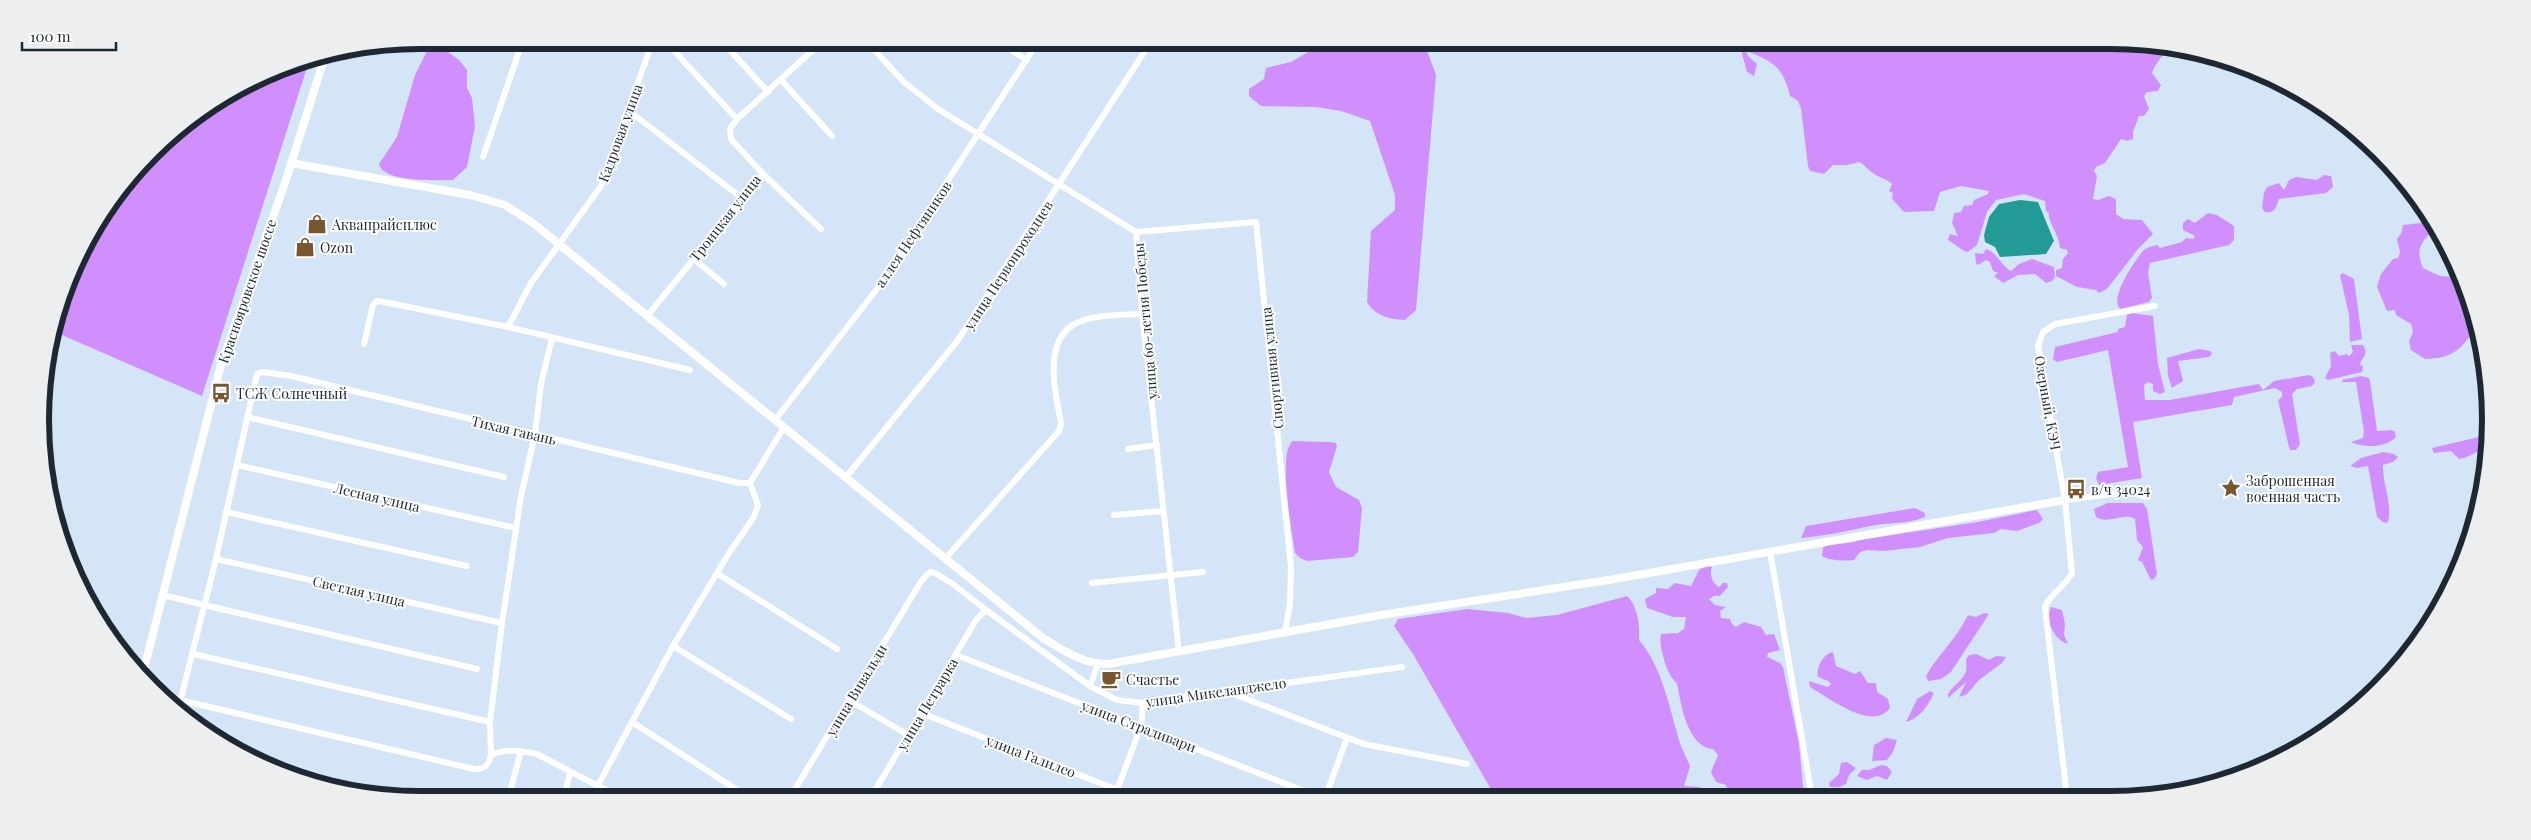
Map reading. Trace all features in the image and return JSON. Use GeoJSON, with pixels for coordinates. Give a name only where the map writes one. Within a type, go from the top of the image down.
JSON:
{"type":"FeatureCollection","features":[{"type":"Feature","properties":{"kind":"street"},"geometry":{"type":"LineString","coordinates":[[483,157],[520,49]]}},
{"type":"Feature","properties":{"kind":"street","name":"Кадровая улица"},"geometry":{"type":"LineString","coordinates":[[508,328],[530,283],[601,186],[650,49]]}},
{"type":"Feature","properties":{"kind":"street"},"geometry":{"type":"LineString","coordinates":[[672,49],[736,119],[814,49]]}},
{"type":"Feature","properties":{"kind":"street"},"geometry":{"type":"LineString","coordinates":[[729,49],[768,92]]}},
{"type":"Feature","properties":{"kind":"street","name":"улица 60-летия Победы"},"geometry":{"type":"LineString","coordinates":[[874,49],[917,94],[1136,232],[1142,314],[1179,652]]}},
{"type":"Feature","properties":{"kind":"street"},"geometry":{"type":"LineString","coordinates":[[1009,49],[1027,60]]}},
{"type":"Feature","properties":{"kind":"street","name":"аллея Нефтяников"},"geometry":{"type":"LineString","coordinates":[[775,420],[880,285],[1034,49]]}},
{"type":"Feature","properties":{"kind":"street","name":"улица Первопроходцев"},"geometry":{"type":"LineString","coordinates":[[846,477],[958,340],[1146,49]]}},
{"type":"Feature","properties":{"kind":"street","name":"Краснояровское шоссе"},"geometry":{"type":"LineString","coordinates":[[144,668],[221,365],[291,164],[323,61]]}},
{"type":"Feature","properties":{"kind":"street"},"geometry":{"type":"LineString","coordinates":[[781,80],[832,136]]}},
{"type":"Feature","properties":{"kind":"street"},"geometry":{"type":"LineString","coordinates":[[628,110],[743,199]]}},
{"type":"Feature","properties":{"kind":"street","name":"Троицкая улица"},"geometry":{"type":"LineString","coordinates":[[648,315],[763,174],[731,139],[730,129],[736,119]]}},
{"type":"Feature","properties":{"kind":"street"},"geometry":{"type":"LineString","coordinates":[[291,164],[492,200],[518,212],[648,315],[1043,638],[1068,653],[1098,664],[1108,664],[1381,616],[1622,578],[2065,500],[2129,492],[2148,497]]}},
{"type":"Feature","properties":{"kind":"street"},"geometry":{"type":"LineString","coordinates":[[763,174],[821,229]]}},
{"type":"Feature","properties":{"kind":"street","name":"Спортивная улица"},"geometry":{"type":"LineString","coordinates":[[1136,232],[1256,222],[1291,567],[1290,604],[1285,633]]}},
{"type":"Feature","properties":{"kind":"street"},"geometry":{"type":"LineString","coordinates":[[694,259],[724,284]]}},
{"type":"Feature","properties":{"kind":"street"},"geometry":{"type":"LineString","coordinates":[[364,344],[373,305],[377,302],[508,328],[690,370]]}},
{"type":"Feature","properties":{"kind":"street","name":"Озерный, КЭЧ"},"geometry":{"type":"LineString","coordinates":[[2066,791],[2045,607],[2051,594],[2066,583],[2072,573],[2065,500],[2038,346],[2043,332],[2055,324],[2155,306]]}},
{"type":"Feature","properties":{"kind":"street"},"geometry":{"type":"LineString","coordinates":[[946,559],[1059,431],[1061,423],[1053,363],[1056,349],[1068,329],[1085,319],[1142,314]]}},
{"type":"Feature","properties":{"kind":"street"},"geometry":{"type":"LineString","coordinates":[[504,477],[247,417],[216,559],[180,700],[474,768],[483,769],[488,766],[491,755],[490,722],[516,528],[536,434],[542,384],[552,338]]}},
{"type":"Feature","properties":{"kind":"street","name":"Тихая гавань"},"geometry":{"type":"LineString","coordinates":[[247,417],[256,374],[262,372],[291,376],[730,481],[750,483]]}},
{"type":"Feature","properties":{"kind":"street"},"geometry":{"type":"LineString","coordinates":[[597,787],[673,646],[754,516],[758,505],[750,483],[784,426]]}},
{"type":"Feature","properties":{"kind":"street"},"geometry":{"type":"LineString","coordinates":[[1128,449],[1157,445]]}},
{"type":"Feature","properties":{"kind":"street","name":"Лесная улица"},"geometry":{"type":"LineString","coordinates":[[238,465],[516,528]]}},
{"type":"Feature","properties":{"kind":"street"},"geometry":{"type":"LineString","coordinates":[[1114,515],[1164,511]]}},
{"type":"Feature","properties":{"kind":"street"},"geometry":{"type":"LineString","coordinates":[[226,512],[467,566]]}},
{"type":"Feature","properties":{"kind":"street"},"geometry":{"type":"LineString","coordinates":[[1770,551],[1811,791]]}},
{"type":"Feature","properties":{"kind":"street","name":"Светлая улица"},"geometry":{"type":"LineString","coordinates":[[216,559],[502,623]]}},
{"type":"Feature","properties":{"kind":"street","name":"улица Микеланджело"},"geometry":{"type":"LineString","coordinates":[[922,580],[930,572],[953,584],[1090,686],[1116,700],[1142,703],[1402,667]]}},
{"type":"Feature","properties":{"kind":"street"},"geometry":{"type":"LineString","coordinates":[[1092,583],[1203,572]]}},
{"type":"Feature","properties":{"kind":"street"},"geometry":{"type":"LineString","coordinates":[[718,574],[837,649]]}},
{"type":"Feature","properties":{"kind":"street","name":"улица Вивальди"},"geometry":{"type":"LineString","coordinates":[[794,791],[922,580]]}},
{"type":"Feature","properties":{"kind":"street"},"geometry":{"type":"LineString","coordinates":[[162,595],[477,669]]}},
{"type":"Feature","properties":{"kind":"street","name":"улица Петрарка"},"geometry":{"type":"LineString","coordinates":[[875,791],[976,620],[986,610]]}},
{"type":"Feature","properties":{"kind":"street"},"geometry":{"type":"LineString","coordinates":[[673,646],[791,719]]}},
{"type":"Feature","properties":{"kind":"street"},"geometry":{"type":"LineString","coordinates":[[192,654],[490,722]]}},
{"type":"Feature","properties":{"kind":"street","name":"улица Страдивари"},"geometry":{"type":"LineString","coordinates":[[956,655],[1306,791]]}},
{"type":"Feature","properties":{"kind":"street"},"geometry":{"type":"LineString","coordinates":[[1090,686],[1098,664]]}},
{"type":"Feature","properties":{"kind":"street"},"geometry":{"type":"LineString","coordinates":[[1227,692],[1364,744],[1467,764]]}},
{"type":"Feature","properties":{"kind":"street"},"geometry":{"type":"LineString","coordinates":[[849,700],[908,735]]}},
{"type":"Feature","properties":{"kind":"street"},"geometry":{"type":"LineString","coordinates":[[1117,790],[1141,726],[1142,703]]}},
{"type":"Feature","properties":{"kind":"street","name":"улица Галилео"},"geometry":{"type":"LineString","coordinates":[[921,713],[1117,790]]}},
{"type":"Feature","properties":{"kind":"street"},"geometry":{"type":"LineString","coordinates":[[632,722],[739,791]]}},
{"type":"Feature","properties":{"kind":"street"},"geometry":{"type":"LineString","coordinates":[[1327,791],[1347,738]]}},
{"type":"Feature","properties":{"kind":"street"},"geometry":{"type":"LineString","coordinates":[[491,755],[501,751],[521,751],[551,760],[570,773],[606,791]]}},
{"type":"Feature","properties":{"kind":"street"},"geometry":{"type":"LineString","coordinates":[[511,791],[521,751]]}},
{"type":"Feature","properties":{"kind":"street"},"geometry":{"type":"LineString","coordinates":[[565,791],[570,773]]}},
{"type":"Feature","properties":{"kind":"shaded area"},"geometry":{"type":"Polygon","coordinates":[[[428,49],[444,49],[459,60],[467,70],[467,88],[472,98],[475,126],[467,167],[453,180],[424,180],[390,175],[379,164],[397,137],[415,75],[428,49]]]}},
{"type":"Feature","properties":{"kind":"shaded area"},"geometry":{"type":"Polygon","coordinates":[[[1313,49],[1426,49],[1436,75],[1416,310],[1405,320],[1393,319],[1378,314],[1367,302],[1371,231],[1395,210],[1395,195],[1370,121],[1341,111],[1316,107],[1261,106],[1249,96],[1249,89],[1264,79],[1266,68],[1291,62],[1313,49]]]}},
{"type":"Feature","properties":{"kind":"shaded area"},"geometry":{"type":"Polygon","coordinates":[[[2111,49],[2164,53],[2152,73],[2161,85],[2158,91],[2147,92],[2144,96],[2149,109],[2144,116],[2139,116],[2133,132],[2133,139],[2127,141],[2121,139],[2105,163],[2096,167],[2094,171],[2097,176],[2093,199],[2098,200],[2109,196],[2116,199],[2116,214],[2123,219],[2142,220],[2153,234],[2138,249],[2107,289],[2099,293],[2096,290],[2077,287],[2056,276],[2056,270],[2062,268],[2063,259],[2068,253],[2067,250],[2060,248],[2049,213],[2046,211],[2045,201],[2024,194],[1996,200],[1987,212],[1977,245],[1968,252],[1964,251],[1948,240],[1950,234],[1958,236],[1952,223],[1954,213],[1961,212],[1964,206],[1972,205],[1974,200],[1988,194],[1989,191],[1961,186],[1940,192],[1934,211],[1904,212],[1892,199],[1893,193],[1889,191],[1892,184],[1875,175],[1859,162],[1847,165],[1833,165],[1824,174],[1810,171],[1801,108],[1798,101],[1790,96],[1784,78],[1776,66],[1746,51],[1748,56],[1757,64],[1754,76],[1747,72],[1741,50],[2111,49]]]}},
{"type":"Feature","properties":{"kind":"shaded area"},"geometry":{"type":"Polygon","coordinates":[[[307,66],[202,396],[59,334],[68,301],[98,234],[125,194],[157,157],[194,125],[234,98],[278,77],[307,66]]]}},
{"type":"Feature","properties":{"kind":"shaded area"},"geometry":{"type":"Polygon","coordinates":[[[2324,175],[2331,176],[2333,187],[2326,193],[2279,199],[2275,209],[2271,212],[2265,212],[2262,208],[2264,193],[2267,187],[2279,183],[2284,190],[2289,180],[2296,177],[2317,180],[2324,175]]]}},
{"type":"Feature","properties":{"kind":"shaded area"},"geometry":{"type":"Polygon","coordinates":[[[2020,200],[2038,202],[2054,241],[2046,254],[2000,257],[1995,247],[1985,242],[1984,235],[1989,217],[1999,204],[2020,200]]]}},
{"type":"Feature","properties":{"kind":"shaded area"},"geometry":{"type":"Polygon","coordinates":[[[2208,213],[2217,215],[2234,226],[2234,240],[2229,245],[2150,263],[2148,273],[2152,298],[2149,302],[2120,309],[2118,297],[2120,289],[2142,252],[2155,245],[2160,248],[2182,242],[2186,238],[2193,239],[2195,236],[2183,230],[2183,223],[2188,219],[2195,223],[2208,213]]]}},
{"type":"Feature","properties":{"kind":"shaded area"},"geometry":{"type":"Polygon","coordinates":[[[2424,221],[2431,232],[2420,249],[2420,261],[2423,268],[2440,276],[2454,277],[2463,301],[2472,334],[2456,351],[2443,357],[2425,359],[2411,350],[2409,341],[2413,332],[2411,324],[2396,315],[2395,310],[2387,311],[2377,287],[2381,274],[2393,259],[2398,258],[2400,252],[2397,239],[2401,234],[2403,225],[2421,223],[2424,221]]]}},
{"type":"Feature","properties":{"kind":"shaded area"},"geometry":{"type":"Polygon","coordinates":[[[1986,249],[1993,253],[2011,271],[2019,264],[2032,259],[2054,267],[2055,277],[2052,281],[2046,283],[2035,274],[2018,275],[2003,283],[1994,276],[1998,273],[1993,271],[1990,262],[1986,260],[1978,265],[1976,263],[1975,253],[1983,254],[1986,249]]]}},
{"type":"Feature","properties":{"kind":"shaded area"},"geometry":{"type":"Polygon","coordinates":[[[2343,273],[2354,279],[2362,339],[2350,342],[2349,315],[2340,275],[2343,273]]]}},
{"type":"Feature","properties":{"kind":"shaded area"},"geometry":{"type":"Polygon","coordinates":[[[2132,313],[2153,316],[2158,364],[2165,392],[2160,394],[2153,391],[2153,384],[2148,382],[2144,385],[2145,400],[2170,400],[2259,384],[2263,390],[2274,381],[2309,375],[2313,377],[2315,382],[2312,386],[2297,389],[2292,394],[2300,444],[2296,450],[2290,450],[2278,400],[2282,397],[2282,392],[2275,388],[2234,397],[2232,405],[2133,422],[2142,478],[2099,485],[2096,478],[2098,472],[2128,467],[2108,350],[2057,362],[2053,359],[2055,347],[2118,332],[2118,329],[2125,327],[2127,315],[2132,313]]]}},
{"type":"Feature","properties":{"kind":"shaded area"},"geometry":{"type":"Polygon","coordinates":[[[2351,345],[2363,345],[2365,348],[2360,364],[2363,367],[2362,372],[2328,380],[2325,378],[2331,366],[2330,353],[2335,351],[2339,356],[2347,354],[2349,356],[2353,352],[2351,345]]]}},
{"type":"Feature","properties":{"kind":"shaded area"},"geometry":{"type":"Polygon","coordinates":[[[2199,349],[2210,351],[2212,354],[2209,357],[2178,361],[2183,381],[2172,388],[2168,376],[2167,358],[2199,349]]]}},
{"type":"Feature","properties":{"kind":"shaded area"},"geometry":{"type":"Polygon","coordinates":[[[2361,376],[2369,378],[2370,381],[2377,431],[2392,430],[2395,432],[2396,437],[2381,445],[2368,446],[2351,442],[2363,438],[2364,431],[2356,382],[2342,382],[2342,380],[2361,376]]]}},
{"type":"Feature","properties":{"kind":"shaded area"},"geometry":{"type":"Polygon","coordinates":[[[2481,437],[2481,449],[2459,459],[2451,451],[2434,453],[2432,448],[2481,437]]]}},
{"type":"Feature","properties":{"kind":"shaded area"},"geometry":{"type":"Polygon","coordinates":[[[1293,441],[1336,443],[1337,446],[1329,472],[1336,487],[1359,500],[1362,508],[1358,552],[1353,557],[1307,561],[1295,553],[1286,476],[1288,448],[1293,441]]]}},
{"type":"Feature","properties":{"kind":"shaded area"},"geometry":{"type":"Polygon","coordinates":[[[2383,452],[2394,454],[2398,457],[2393,462],[2383,465],[2389,508],[2388,522],[2384,523],[2377,517],[2368,466],[2357,468],[2350,466],[2361,458],[2383,452]]]}},
{"type":"Feature","properties":{"kind":"shaded area"},"geometry":{"type":"Polygon","coordinates":[[[2108,503],[2143,503],[2147,509],[2157,574],[2154,579],[2151,580],[2142,562],[2138,560],[2143,547],[2137,540],[2135,519],[2126,517],[2105,520],[2096,517],[2094,509],[2108,503]]]}},
{"type":"Feature","properties":{"kind":"shaded area"},"geometry":{"type":"Polygon","coordinates":[[[1915,508],[1925,513],[1925,517],[1911,521],[1801,538],[1806,526],[1915,508]]]}},
{"type":"Feature","properties":{"kind":"shaded area"},"geometry":{"type":"Polygon","coordinates":[[[2037,510],[2043,519],[2039,523],[2017,531],[2001,529],[1994,533],[1948,538],[1920,547],[1883,551],[1867,550],[1860,552],[1854,560],[1829,559],[1822,556],[1823,547],[1832,544],[1850,543],[1859,540],[1978,522],[2037,510]]]}},
{"type":"Feature","properties":{"kind":"shaded area"},"geometry":{"type":"Polygon","coordinates":[[[1707,565],[1712,567],[1711,575],[1713,581],[1719,587],[1723,583],[1727,583],[1728,587],[1720,596],[1714,596],[1709,599],[1715,605],[1726,607],[1720,611],[1721,618],[1730,619],[1736,627],[1744,622],[1761,627],[1766,635],[1774,634],[1780,650],[1768,653],[1767,657],[1780,663],[1783,667],[1799,744],[1803,791],[1727,791],[1726,785],[1716,782],[1711,772],[1718,755],[1713,749],[1697,741],[1691,733],[1683,713],[1677,683],[1673,680],[1664,660],[1660,639],[1661,634],[1678,633],[1684,629],[1686,617],[1673,617],[1647,608],[1645,599],[1656,593],[1656,588],[1668,589],[1675,583],[1691,586],[1699,570],[1707,565]]]}},
{"type":"Feature","properties":{"kind":"shaded area"},"geometry":{"type":"Polygon","coordinates":[[[1627,596],[1631,600],[1638,616],[1639,640],[1660,676],[1681,746],[1690,766],[1684,786],[1700,787],[1701,791],[1492,791],[1413,654],[1394,626],[1398,619],[1467,609],[1508,613],[1526,618],[1557,615],[1627,596]]]}},
{"type":"Feature","properties":{"kind":"shaded area"},"geometry":{"type":"Polygon","coordinates":[[[2051,607],[2062,610],[2065,624],[2064,635],[2068,644],[2054,634],[2047,618],[2051,607]]]}},
{"type":"Feature","properties":{"kind":"shaded area"},"geometry":{"type":"Polygon","coordinates":[[[1984,613],[1989,614],[1951,672],[1941,679],[1928,681],[1926,676],[1968,615],[1976,617],[1984,613]]]}},
{"type":"Feature","properties":{"kind":"shaded area"},"geometry":{"type":"Polygon","coordinates":[[[1833,652],[1836,666],[1855,674],[1860,671],[1868,683],[1876,683],[1877,692],[1888,699],[1890,708],[1882,714],[1873,716],[1862,715],[1839,705],[1810,687],[1809,681],[1828,687],[1831,684],[1818,677],[1818,673],[1819,665],[1823,658],[1833,652]]]}},
{"type":"Feature","properties":{"kind":"shaded area"},"geometry":{"type":"Polygon","coordinates":[[[1976,654],[1989,660],[1996,656],[2006,657],[2002,663],[1979,680],[1967,694],[1959,697],[1966,682],[1948,698],[1950,691],[1965,674],[1966,659],[1969,655],[1976,654]]]}},
{"type":"Feature","properties":{"kind":"shaded area"},"geometry":{"type":"Polygon","coordinates":[[[1930,691],[1934,693],[1926,707],[1915,718],[1906,722],[1917,699],[1930,691]]]}},
{"type":"Feature","properties":{"kind":"shaded area"},"geometry":{"type":"Polygon","coordinates":[[[1886,738],[1897,740],[1893,752],[1887,760],[1872,761],[1874,745],[1886,738]]]}},
{"type":"Feature","properties":{"kind":"shaded area"},"geometry":{"type":"Polygon","coordinates":[[[1847,762],[1856,768],[1849,775],[1846,784],[1840,787],[1830,787],[1829,783],[1839,774],[1841,763],[1847,762]]]}},
{"type":"Feature","properties":{"kind":"shaded area"},"geometry":{"type":"Polygon","coordinates":[[[1881,765],[1887,766],[1892,772],[1887,780],[1877,776],[1867,780],[1857,776],[1862,770],[1869,770],[1881,765]]]}},
{"type":"Feature","properties":{"kind":"place","name":"Аквапрайсплюс"},"geometry":{"type":"Point","coordinates":[317,224]}},
{"type":"Feature","properties":{"kind":"place","name":"Ozon"},"geometry":{"type":"Point","coordinates":[305,247]}},
{"type":"Feature","properties":{"kind":"place","name":"ТСЖ Солнечный"},"geometry":{"type":"Point","coordinates":[221,393]}},
{"type":"Feature","properties":{"kind":"place","name":"Заброшенная военная часть"},"geometry":{"type":"Point","coordinates":[2231,488]}},
{"type":"Feature","properties":{"kind":"place","name":"в/ч 34024"},"geometry":{"type":"Point","coordinates":[2076,489]}},
{"type":"Feature","properties":{"kind":"place","name":"Счастье"},"geometry":{"type":"Point","coordinates":[1111,679]}}]}
